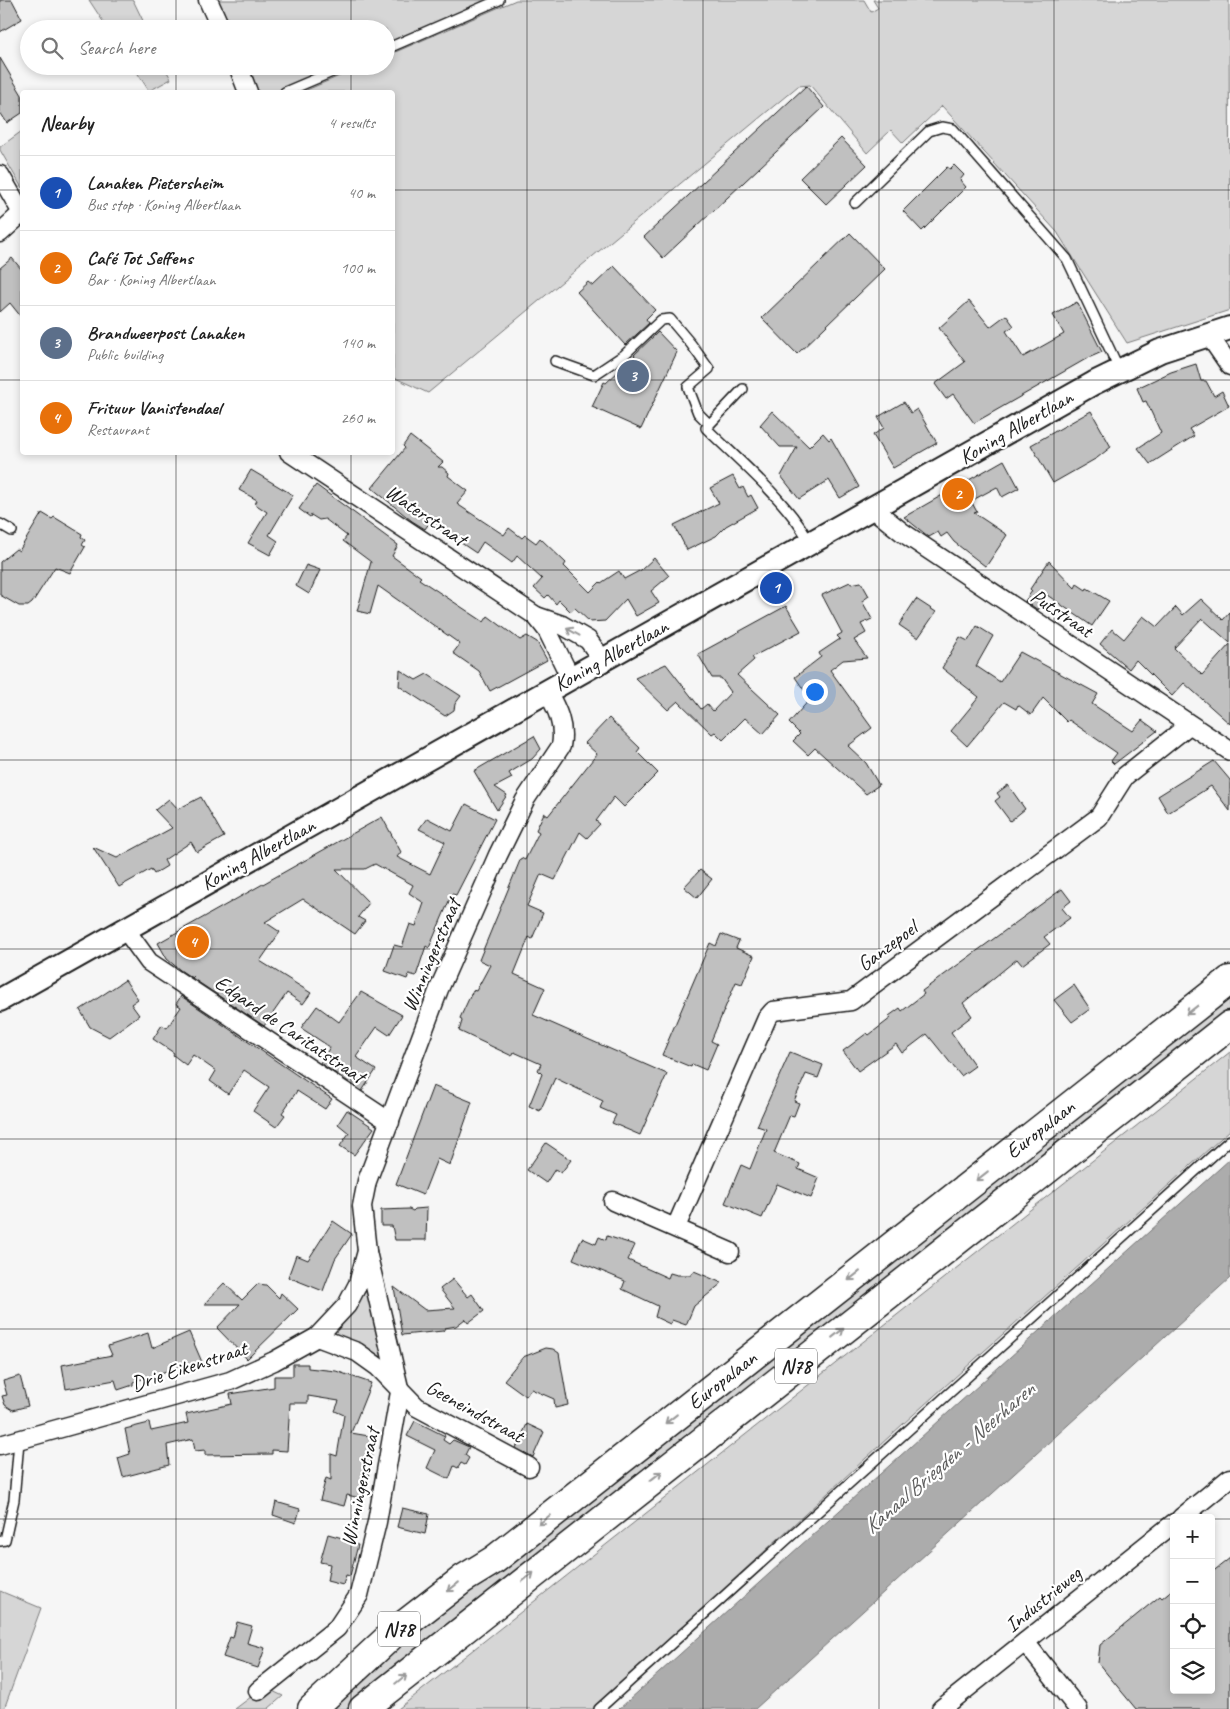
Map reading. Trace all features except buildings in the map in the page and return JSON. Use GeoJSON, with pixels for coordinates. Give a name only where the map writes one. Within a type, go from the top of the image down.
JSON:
{"type":"FeatureCollection","features":[{"type":"Feature","properties":{"kind":"main road","name":"Europalaan"},"geometry":{"type":"LineString","coordinates":[[312,1709],[396,1631],[463,1579],[494,1560],[1230,980]]}},
{"type":"Feature","properties":{"kind":"main road","name":"Europalaan"},"geometry":{"type":"LineString","coordinates":[[363,1709],[1230,1025]]}},
{"type":"Feature","properties":{"kind":"street"},"geometry":{"type":"LineString","coordinates":[[208,0],[217,20]]}},
{"type":"Feature","properties":{"kind":"street"},"geometry":{"type":"LineString","coordinates":[[241,75],[247,90]]}},
{"type":"Feature","properties":{"kind":"street"},"geometry":{"type":"LineString","coordinates":[[0,175],[20,210]]}},
{"type":"Feature","properties":{"kind":"street"},"geometry":{"type":"LineString","coordinates":[[0,233],[20,215]]}},
{"type":"Feature","properties":{"kind":"street","name":"Koning Albertlaan"},"geometry":{"type":"LineString","coordinates":[[0,1000],[1119,369],[1208,334],[1230,328]]}},
{"type":"Feature","properties":{"kind":"street"},"geometry":{"type":"LineString","coordinates":[[1208,334],[1230,366]]}},
{"type":"Feature","properties":{"kind":"street","name":"Waterstraat"},"geometry":{"type":"LineString","coordinates":[[294,455],[536,616],[562,625],[588,640],[602,659]]}},
{"type":"Feature","properties":{"kind":"street","name":"Putstraat"},"geometry":{"type":"LineString","coordinates":[[872,508],[902,532],[1230,751]]}},
{"type":"Feature","properties":{"kind":"street","name":"Waterstraat"},"geometry":{"type":"LineString","coordinates":[[536,616],[547,630],[570,677]]}},
{"type":"Feature","properties":{"kind":"street","name":"Winningerstraat"},"geometry":{"type":"LineString","coordinates":[[258,1691],[337,1628],[359,1595],[377,1522],[400,1392],[367,1251],[362,1206],[367,1181],[439,989],[498,855],[525,800],[561,746],[563,736],[562,722],[547,691]]}},
{"type":"Feature","properties":{"kind":"street","name":"Ganzepoel"},"geometry":{"type":"LineString","coordinates":[[676,1227],[767,1018],[773,1011],[852,1001],[1099,817],[1125,776],[1189,725]]}},
{"type":"Feature","properties":{"kind":"street","name":"Edgard de Caritatstraat"},"geometry":{"type":"LineString","coordinates":[[125,928],[149,962],[390,1122]]}},
{"type":"Feature","properties":{"kind":"street"},"geometry":{"type":"LineString","coordinates":[[613,1201],[730,1252]]}},
{"type":"Feature","properties":{"kind":"street","name":"Winningerstraat"},"geometry":{"type":"LineString","coordinates":[[317,1337],[347,1305],[358,1284],[367,1251]]}},
{"type":"Feature","properties":{"kind":"street"},"geometry":{"type":"LineString","coordinates":[[317,1337],[357,1352],[378,1366],[400,1392]]}},
{"type":"Feature","properties":{"kind":"street","name":"Drie Eikenstraat"},"geometry":{"type":"LineString","coordinates":[[0,1445],[230,1381],[274,1361],[317,1337]]}},
{"type":"Feature","properties":{"kind":"street","name":"Geeneindstraat"},"geometry":{"type":"LineString","coordinates":[[400,1392],[417,1407],[529,1467]]}},
{"type":"Feature","properties":{"kind":"street"},"geometry":{"type":"LineString","coordinates":[[1186,1514],[1230,1478]]}},
{"type":"Feature","properties":{"kind":"street","name":"Industrieweg"},"geometry":{"type":"LineString","coordinates":[[941,1709],[1170,1526]]}},
{"type":"Feature","properties":{"kind":"street"},"geometry":{"type":"LineString","coordinates":[[1025,1642],[1078,1709]]}},
{"type":"Feature","properties":{"kind":"lane"},"geometry":{"type":"LineString","coordinates":[[395,45],[500,0]]}},
{"type":"Feature","properties":{"kind":"lane"},"geometry":{"type":"LineString","coordinates":[[290,90],[325,75]]}},
{"type":"Feature","properties":{"kind":"lane"},"geometry":{"type":"LineString","coordinates":[[855,203],[928,131],[942,127],[953,130],[1067,259],[1119,369]]}},
{"type":"Feature","properties":{"kind":"lane"},"geometry":{"type":"LineString","coordinates":[[555,361],[594,375],[624,355],[661,320],[670,320],[709,369],[688,387],[698,412],[708,423]]}},
{"type":"Feature","properties":{"kind":"lane"},"geometry":{"type":"LineString","coordinates":[[743,389],[708,423],[706,428],[791,514],[804,531],[810,544]]}},
{"type":"Feature","properties":{"kind":"lane"},"geometry":{"type":"LineString","coordinates":[[0,524],[12,531]]}},
{"type":"Feature","properties":{"kind":"lane"},"geometry":{"type":"LineString","coordinates":[[599,1709],[1230,1140]]}},
{"type":"Feature","properties":{"kind":"lane"},"geometry":{"type":"LineString","coordinates":[[0,1541],[5,1540],[14,1500],[19,1441]]}},
{"type":"Feature","properties":{"kind":"shaded area"},"geometry":{"type":"Polygon","coordinates":[[[89,0],[133,0],[143,20],[102,20],[89,0]]]}},
{"type":"Feature","properties":{"kind":"shaded area"},"geometry":{"type":"Polygon","coordinates":[[[216,0],[487,0],[395,40],[395,20],[224,20],[216,0]]]}},
{"type":"Feature","properties":{"kind":"shaded area"},"geometry":{"type":"Polygon","coordinates":[[[516,0],[864,0],[871,12],[878,8],[873,0],[1229,0],[1230,310],[1127,343],[1057,232],[942,106],[903,143],[891,130],[867,153],[810,85],[798,86],[428,393],[395,378],[395,90],[307,90],[342,75],[395,75],[395,52],[516,0]]]}},
{"type":"Feature","properties":{"kind":"shaded area"},"geometry":{"type":"Polygon","coordinates":[[[139,75],[169,75],[171,79],[148,90],[139,75]]]}},
{"type":"Feature","properties":{"kind":"shaded area"},"geometry":{"type":"Polygon","coordinates":[[[248,75],[315,75],[281,90],[254,90],[248,75]]]}},
{"type":"Feature","properties":{"kind":"shaded area"},"geometry":{"type":"Polygon","coordinates":[[[20,132],[20,185],[0,150],[0,147],[20,132]]]}},
{"type":"Feature","properties":{"kind":"shaded area"},"geometry":{"type":"Polygon","coordinates":[[[1230,991],[1230,1013],[347,1709],[321,1709],[1230,991]]]}},
{"type":"Feature","properties":{"kind":"shaded area"},"geometry":{"type":"Polygon","coordinates":[[[1230,1052],[1230,1130],[903,1424],[593,1709],[398,1709],[1230,1052]]]}},
{"type":"Feature","properties":{"kind":"shaded area"},"geometry":{"type":"Polygon","coordinates":[[[370,1286],[385,1359],[334,1333],[370,1286]]]}},
{"type":"Feature","properties":{"kind":"shaded area"},"geometry":{"type":"Polygon","coordinates":[[[0,1591],[41,1608],[4,1709],[0,1709],[0,1591]]]}},
{"type":"Feature","properties":{"kind":"shaded area"},"geometry":{"type":"Polygon","coordinates":[[[264,1687],[283,1696],[268,1709],[235,1709],[264,1687]]]}},
{"type":"Feature","properties":{"kind":"water","name":"Kanaal Briegden - Neerharen"},"geometry":{"type":"Polygon","coordinates":[[[1230,1159],[1230,1278],[755,1709],[619,1709],[1230,1159]]]}},
{"type":"Feature","properties":{"kind":"place","name":"Brandweerpost Lanaken"},"geometry":{"type":"Point","coordinates":[633,376]}},
{"type":"Feature","properties":{"kind":"place","name":"Café Tot Seffens"},"geometry":{"type":"Point","coordinates":[958,494]}},
{"type":"Feature","properties":{"kind":"place","name":"Lanaken Pietersheim"},"geometry":{"type":"Point","coordinates":[776,588]}},
{"type":"Feature","properties":{"kind":"place","name":"Frituur Vanistendael"},"geometry":{"type":"Point","coordinates":[193,942]}}]}
